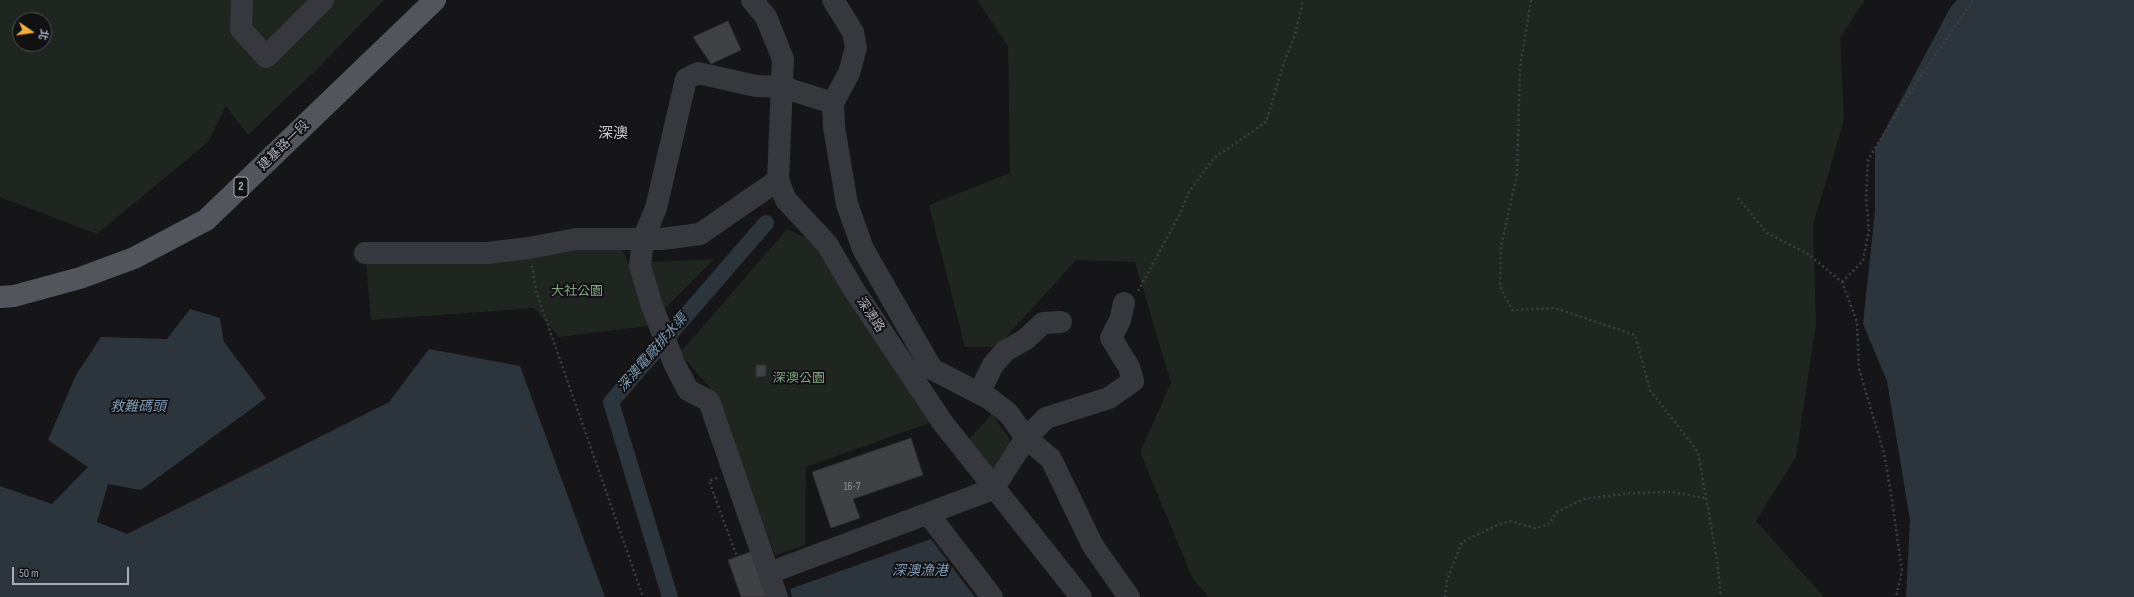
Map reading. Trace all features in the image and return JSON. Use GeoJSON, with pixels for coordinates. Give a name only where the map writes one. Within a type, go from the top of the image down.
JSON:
{"type":"FeatureCollection","features":[{"type":"Feature","properties":{"kind":"main road","name":"建基路一段"},"geometry":{"type":"LineString","coordinates":[[0,297],[14,296],[80,278],[134,258],[206,220],[435,0]]}},
{"type":"Feature","properties":{"kind":"street"},"geometry":{"type":"LineString","coordinates":[[242,0],[241,29],[266,57],[323,0]]}},
{"type":"Feature","properties":{"kind":"street","name":"深澳路"},"geometry":{"type":"LineString","coordinates":[[752,0],[766,17],[783,59],[778,180],[786,200],[827,244],[854,290],[943,423],[993,489],[1007,504],[1081,597]]}},
{"type":"Feature","properties":{"kind":"street"},"geometry":{"type":"LineString","coordinates":[[832,0],[853,32],[856,48],[849,73],[833,103],[834,127],[847,204],[863,249],[932,369],[990,399],[1009,414],[1026,438],[1051,459],[1093,546],[1129,597]]}},
{"type":"Feature","properties":{"kind":"street"},"geometry":{"type":"LineString","coordinates":[[777,597],[708,401],[688,390],[674,363],[651,303],[640,266],[643,238],[656,208],[686,79],[698,73],[756,86],[782,87],[833,103]]}},
{"type":"Feature","properties":{"kind":"street"},"geometry":{"type":"LineString","coordinates":[[365,253],[487,253],[529,248],[576,239],[662,239],[700,234],[778,180]]}},
{"type":"Feature","properties":{"kind":"street"},"geometry":{"type":"LineString","coordinates":[[769,573],[929,515],[993,489],[1026,438],[1046,418],[1109,398],[1133,381],[1129,367],[1111,338],[1120,320],[1124,303]]}},
{"type":"Feature","properties":{"kind":"street"},"geometry":{"type":"LineString","coordinates":[[979,393],[994,365],[1005,351],[1026,339],[1043,323],[1060,322]]}},
{"type":"Feature","properties":{"kind":"street"},"geometry":{"type":"LineString","coordinates":[[929,515],[992,597]]}},
{"type":"Feature","properties":{"kind":"path"},"geometry":{"type":"LineString","coordinates":[[1124,303],[1138,292],[1161,246],[1180,214],[1189,192],[1214,158],[1266,122],[1284,62],[1294,35],[1303,0]]}},
{"type":"Feature","properties":{"kind":"path"},"geometry":{"type":"LineString","coordinates":[[1531,0],[1520,68],[1517,174],[1501,247],[1500,288],[1512,310],[1555,308],[1635,335],[1650,390],[1698,452],[1717,560],[1721,597]]}},
{"type":"Feature","properties":{"kind":"path"},"geometry":{"type":"LineString","coordinates":[[1842,282],[1863,260],[1869,230],[1866,198],[1868,160],[1904,101],[1973,0]]}},
{"type":"Feature","properties":{"kind":"path"},"geometry":{"type":"LineString","coordinates":[[1738,198],[1767,233],[1808,254],[1842,282],[1857,322],[1859,369],[1884,453],[1902,570],[1896,597]]}},
{"type":"Feature","properties":{"kind":"path"},"geometry":{"type":"LineString","coordinates":[[529,248],[536,291],[643,597]]}},
{"type":"Feature","properties":{"kind":"path"},"geometry":{"type":"LineString","coordinates":[[1445,597],[1448,580],[1462,542],[1497,525],[1510,521],[1535,528],[1548,525],[1558,512],[1584,499],[1631,493],[1672,492],[1705,498]]}},
{"type":"Feature","properties":{"kind":"green space"},"geometry":{"type":"Polygon","coordinates":[[[0,0],[384,0],[317,69],[248,135],[226,106],[208,142],[97,234],[0,197],[0,0]]]}},
{"type":"Feature","properties":{"kind":"green space"},"geometry":{"type":"Polygon","coordinates":[[[977,0],[1865,0],[1840,38],[1844,120],[1813,225],[1816,324],[1796,457],[1756,521],[1824,597],[1208,597],[1192,577],[1140,452],[1171,383],[1135,262],[1076,260],[997,347],[965,347],[929,205],[1010,173],[1008,46],[977,0]]]}},
{"type":"Feature","properties":{"kind":"green space","name":"深澳公園"},"geometry":{"type":"Polygon","coordinates":[[[787,229],[819,244],[932,422],[806,467],[805,545],[775,555],[715,394],[680,353],[787,229]]]}},
{"type":"Feature","properties":{"kind":"green space","name":"大社公園"},"geometry":{"type":"Polygon","coordinates":[[[621,246],[628,263],[714,259],[648,326],[559,337],[534,308],[371,320],[366,263],[621,246]]]}},
{"type":"Feature","properties":{"kind":"green space"},"geometry":{"type":"Polygon","coordinates":[[[992,414],[1013,444],[993,468],[969,439],[992,414]]]}},
{"type":"Feature","properties":{"kind":"water"},"geometry":{"type":"Polygon","coordinates":[[[1957,0],[2134,0],[2134,597],[1906,597],[1910,520],[1887,381],[1863,324],[1875,211],[1875,149],[1950,8],[1957,0]]]}},
{"type":"Feature","properties":{"kind":"water","name":"救難碼頭"},"geometry":{"type":"Polygon","coordinates":[[[190,309],[220,318],[224,342],[266,398],[141,490],[108,484],[97,522],[127,534],[389,402],[429,349],[520,366],[605,597],[0,597],[0,486],[52,504],[88,467],[48,440],[76,375],[101,337],[167,339],[190,309]]]}},
{"type":"Feature","properties":{"kind":"water","name":"深澳漁港"},"geometry":{"type":"Polygon","coordinates":[[[931,539],[975,597],[792,597],[790,589],[931,539]]]}},
{"type":"Feature","properties":{"kind":"building"},"geometry":{"type":"Polygon","coordinates":[[[728,21],[741,50],[711,64],[693,37],[728,21]]]}},
{"type":"Feature","properties":{"kind":"building"},"geometry":{"type":"Polygon","coordinates":[[[756,365],[766,365],[766,376],[756,377],[756,365]]]}},
{"type":"Feature","properties":{"kind":"building"},"geometry":{"type":"Polygon","coordinates":[[[911,438],[923,475],[853,499],[860,518],[831,528],[812,472],[911,438]]]}},
{"type":"Feature","properties":{"kind":"building"},"geometry":{"type":"Polygon","coordinates":[[[753,551],[769,597],[741,597],[728,560],[753,551]]]}},
{"type":"Feature","properties":{"kind":"waterway","name":"深澳電廠排水渠"},"geometry":{"type":"LineString","coordinates":[[670,597],[611,402],[766,223]]}},
{"type":"Feature","properties":{"kind":"district","name":"深澳"},"geometry":{"type":"Point","coordinates":[613,134]}}]}
